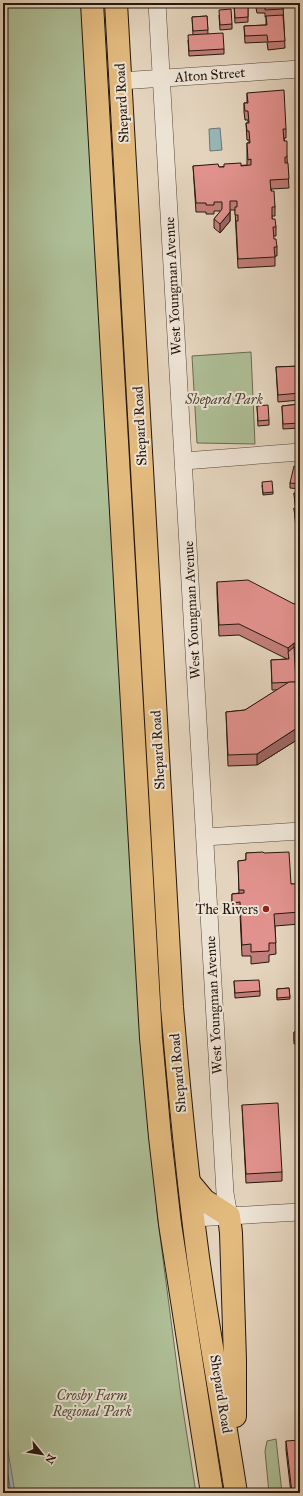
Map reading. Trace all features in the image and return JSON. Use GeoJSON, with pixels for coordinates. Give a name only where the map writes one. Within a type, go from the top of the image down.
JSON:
{"type":"FeatureCollection","features":[{"type":"Feature","properties":{"kind":"highway","name":"Shepard Road"},"geometry":{"type":"LineString","coordinates":[[116,3],[172,999],[181,1112],[200,1266],[235,1485]]}},
{"type":"Feature","properties":{"kind":"highway","name":"Shepard Road"},"geometry":{"type":"LineString","coordinates":[[93,13],[148,994],[160,1137],[170,1224],[212,1493]]}},
{"type":"Feature","properties":{"kind":"highway"},"geometry":{"type":"LineString","coordinates":[[93,13],[98,47],[104,66],[111,77],[120,81]]}},
{"type":"Feature","properties":{"kind":"highway"},"geometry":{"type":"LineString","coordinates":[[102,167],[102,95],[109,87],[120,81]]}},
{"type":"Feature","properties":{"kind":"highway"},"geometry":{"type":"LineString","coordinates":[[160,1137],[178,1207],[182,1214],[194,1218],[186,1230],[182,1243],[183,1314]]}},
{"type":"Feature","properties":{"kind":"highway"},"geometry":{"type":"LineString","coordinates":[[189,1182],[204,1200],[229,1216],[231,1233],[235,1360],[235,1485]]}},
{"type":"Feature","properties":{"kind":"street","name":"West Youngman Avenue"},"geometry":{"type":"LineString","coordinates":[[157,3],[225,1185],[229,1216]]}},
{"type":"Feature","properties":{"kind":"street","name":"Alton Street"},"geometry":{"type":"LineString","coordinates":[[120,81],[300,69]]}},
{"type":"Feature","properties":{"kind":"street"},"geometry":{"type":"LineString","coordinates":[[184,461],[300,452]]}},
{"type":"Feature","properties":{"kind":"street"},"geometry":{"type":"LineString","coordinates":[[205,837],[300,831]]}},
{"type":"Feature","properties":{"kind":"street"},"geometry":{"type":"LineString","coordinates":[[194,1218],[300,1212]]}},
{"type":"Feature","properties":{"kind":"green space","name":"Crosby Farm Regional Park"},"geometry":{"type":"Polygon","coordinates":[[[3,3],[83,3],[86,84],[157,1213],[181,1397],[196,1493],[3,1493],[3,3]]]}},
{"type":"Feature","properties":{"kind":"green space","name":"Shepard Park"},"geometry":{"type":"Polygon","coordinates":[[[251,352],[255,444],[197,443],[192,356],[251,352]]]}},
{"type":"Feature","properties":{"kind":"green space"},"geometry":{"type":"Polygon","coordinates":[[[276,1439],[282,1493],[269,1493],[265,1451],[267,1441],[276,1439]]]}},
{"type":"Feature","properties":{"kind":"water"},"geometry":{"type":"Polygon","coordinates":[[[220,128],[222,150],[210,151],[209,129],[220,128]]]}},
{"type":"Feature","properties":{"kind":"water"},"geometry":{"type":"Polygon","coordinates":[[[3,1424],[4,1427],[15,1493],[3,1493],[3,1424]]]}},
{"type":"Feature","properties":{"kind":"building"},"geometry":{"type":"Polygon","coordinates":[[[234,3],[248,3],[248,17],[235,18],[234,3]]]}},
{"type":"Feature","properties":{"kind":"building"},"geometry":{"type":"Polygon","coordinates":[[[256,3],[283,3],[283,9],[265,10],[265,5],[257,6],[256,3]]]}},
{"type":"Feature","properties":{"kind":"building"},"geometry":{"type":"Polygon","coordinates":[[[231,9],[232,24],[220,25],[219,10],[231,9]]]}},
{"type":"Feature","properties":{"kind":"building"},"geometry":{"type":"Polygon","coordinates":[[[283,15],[285,41],[268,42],[267,35],[245,36],[244,26],[267,25],[266,16],[283,15]]]}},
{"type":"Feature","properties":{"kind":"building"},"geometry":{"type":"Polygon","coordinates":[[[207,16],[208,30],[193,31],[192,17],[207,16]]]}},
{"type":"Feature","properties":{"kind":"building"},"geometry":{"type":"Polygon","coordinates":[[[223,33],[224,49],[189,51],[188,35],[223,33]]]}},
{"type":"Feature","properties":{"kind":"building"},"geometry":{"type":"Polygon","coordinates":[[[284,90],[286,129],[283,129],[284,141],[287,141],[287,157],[285,157],[285,163],[288,163],[289,179],[270,180],[271,191],[274,191],[275,207],[272,207],[272,219],[275,219],[276,227],[273,227],[274,239],[276,239],[277,247],[274,247],[275,257],[238,259],[236,221],[238,221],[238,215],[235,215],[237,201],[230,201],[230,212],[220,224],[214,219],[222,209],[222,202],[214,202],[214,205],[196,203],[193,166],[218,164],[219,167],[224,167],[224,164],[241,163],[241,166],[251,165],[251,159],[248,160],[247,143],[250,143],[249,131],[247,131],[246,123],[249,123],[248,111],[245,111],[244,103],[248,103],[247,93],[284,90]]]}},
{"type":"Feature","properties":{"kind":"building"},"geometry":{"type":"Polygon","coordinates":[[[300,366],[300,393],[278,395],[276,367],[300,366]]]}},
{"type":"Feature","properties":{"kind":"building"},"geometry":{"type":"Polygon","coordinates":[[[300,404],[300,423],[283,424],[282,406],[300,404]]]}},
{"type":"Feature","properties":{"kind":"building"},"geometry":{"type":"Polygon","coordinates":[[[268,405],[269,420],[258,421],[257,406],[268,405]]]}},
{"type":"Feature","properties":{"kind":"building"},"geometry":{"type":"Polygon","coordinates":[[[294,466],[300,468],[300,484],[290,483],[294,466]]]}},
{"type":"Feature","properties":{"kind":"building"},"geometry":{"type":"Polygon","coordinates":[[[272,481],[273,492],[263,493],[262,482],[272,481]]]}},
{"type":"Feature","properties":{"kind":"building"},"geometry":{"type":"Polygon","coordinates":[[[294,493],[300,493],[300,523],[296,524],[294,508],[299,507],[299,501],[295,501],[294,493]]]}},
{"type":"Feature","properties":{"kind":"building"},"geometry":{"type":"Polygon","coordinates":[[[248,580],[294,604],[300,603],[300,642],[299,641],[297,645],[294,643],[288,648],[239,624],[219,625],[217,582],[248,580]]]}},
{"type":"Feature","properties":{"kind":"building"},"geometry":{"type":"Polygon","coordinates":[[[294,647],[296,682],[272,683],[271,660],[289,659],[288,652],[294,647]]]}},
{"type":"Feature","properties":{"kind":"building"},"geometry":{"type":"Polygon","coordinates":[[[289,682],[300,682],[300,726],[257,754],[228,755],[226,712],[245,710],[289,682]]]}},
{"type":"Feature","properties":{"kind":"building","name":"The Rivers"},"geometry":{"type":"Polygon","coordinates":[[[289,852],[291,884],[300,884],[300,912],[274,914],[276,943],[269,943],[269,951],[251,952],[251,944],[242,945],[240,902],[232,903],[232,894],[244,893],[244,890],[239,890],[238,861],[246,860],[246,853],[289,852]]]}},
{"type":"Feature","properties":{"kind":"building"},"geometry":{"type":"Polygon","coordinates":[[[259,980],[260,991],[235,993],[234,981],[259,980]]]}},
{"type":"Feature","properties":{"kind":"building"},"geometry":{"type":"Polygon","coordinates":[[[289,988],[290,997],[277,998],[277,989],[289,988]]]}},
{"type":"Feature","properties":{"kind":"building"},"geometry":{"type":"Polygon","coordinates":[[[300,1031],[300,1041],[294,1041],[294,1032],[300,1031]]]}},
{"type":"Feature","properties":{"kind":"building"},"geometry":{"type":"Polygon","coordinates":[[[278,1103],[282,1172],[246,1174],[242,1105],[278,1103]]]}},
{"type":"Feature","properties":{"kind":"building"},"geometry":{"type":"Polygon","coordinates":[[[300,1440],[300,1493],[292,1493],[286,1441],[300,1440]]]}},
{"type":"Feature","properties":{"kind":"place","name":"The Rivers"},"geometry":{"type":"Point","coordinates":[266,909]}}]}
